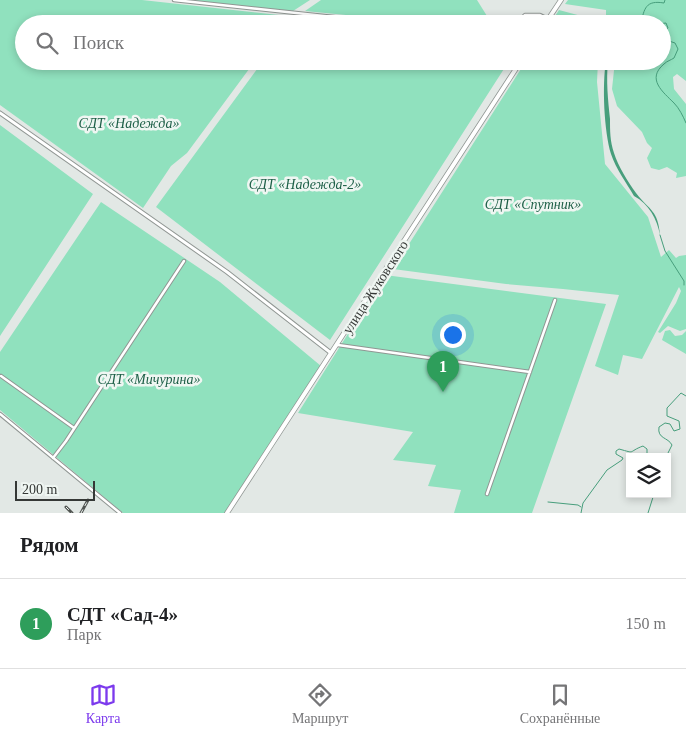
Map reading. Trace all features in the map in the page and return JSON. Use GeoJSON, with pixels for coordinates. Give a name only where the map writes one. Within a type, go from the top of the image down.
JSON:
{"type":"FeatureCollection","features":[{"type":"Feature","properties":{"kind":"main road"},"geometry":{"type":"LineString","coordinates":[[551,15],[561,0]]}},
{"type":"Feature","properties":{"kind":"main road","name":"улица Жуковского"},"geometry":{"type":"LineString","coordinates":[[228,513],[515,70]]}},
{"type":"Feature","properties":{"kind":"street"},"geometry":{"type":"LineString","coordinates":[[174,0],[315,15]]}},
{"type":"Feature","properties":{"kind":"street"},"geometry":{"type":"LineString","coordinates":[[0,113],[227,272],[332,354]]}},
{"type":"Feature","properties":{"kind":"street"},"geometry":{"type":"LineString","coordinates":[[53,458],[184,260]]}},
{"type":"Feature","properties":{"kind":"street"},"geometry":{"type":"LineString","coordinates":[[487,494],[555,300]]}},
{"type":"Feature","properties":{"kind":"street"},"geometry":{"type":"LineString","coordinates":[[338,345],[530,372]]}},
{"type":"Feature","properties":{"kind":"street"},"geometry":{"type":"LineString","coordinates":[[1,376],[74,428]]}},
{"type":"Feature","properties":{"kind":"street"},"geometry":{"type":"LineString","coordinates":[[0,414],[120,513]]}},
{"type":"Feature","properties":{"kind":"green space","name":"СДТ «Надежда»"},"geometry":{"type":"Polygon","coordinates":[[[0,0],[142,0],[279,15],[15,15],[15,70],[248,70],[187,153],[171,166],[143,208],[0,105],[0,0]]]}},
{"type":"Feature","properties":{"kind":"green space"},"geometry":{"type":"Polygon","coordinates":[[[181,0],[310,0],[293,11],[181,0]]]}},
{"type":"Feature","properties":{"kind":"green space"},"geometry":{"type":"Polygon","coordinates":[[[321,0],[477,0],[486,15],[346,15],[305,11],[321,0]]]}},
{"type":"Feature","properties":{"kind":"green space"},"geometry":{"type":"Polygon","coordinates":[[[568,0],[686,0],[686,81],[677,74],[673,77],[674,89],[686,104],[686,176],[676,178],[677,173],[667,167],[659,170],[651,168],[647,158],[652,148],[647,143],[642,132],[617,106],[612,89],[614,70],[671,70],[671,15],[606,15],[606,10],[565,4],[568,0]]]}},
{"type":"Feature","properties":{"kind":"green space"},"geometry":{"type":"Polygon","coordinates":[[[559,10],[578,15],[556,15],[559,10]]]}},
{"type":"Feature","properties":{"kind":"green space","name":"СДТ «Надежда-2»"},"geometry":{"type":"Polygon","coordinates":[[[256,70],[503,70],[330,340],[156,207],[256,70]]]}},
{"type":"Feature","properties":{"kind":"green space","name":"СДТ «Спутник»"},"geometry":{"type":"Polygon","coordinates":[[[520,70],[598,70],[597,82],[605,164],[648,217],[661,257],[669,250],[676,258],[686,255],[686,329],[680,331],[668,326],[660,333],[658,332],[676,303],[681,291],[679,287],[642,359],[623,355],[618,375],[595,366],[619,295],[506,284],[393,269],[520,70]]]}},
{"type":"Feature","properties":{"kind":"green space"},"geometry":{"type":"Polygon","coordinates":[[[0,125],[93,194],[0,336],[0,125]]]}},
{"type":"Feature","properties":{"kind":"green space","name":"СДТ «Мичурина»"},"geometry":{"type":"Polygon","coordinates":[[[101,202],[220,282],[321,366],[228,513],[123,513],[0,410],[0,352],[101,202]]]}},
{"type":"Feature","properties":{"kind":"green space"},"geometry":{"type":"Polygon","coordinates":[[[385,275],[606,304],[532,513],[454,513],[461,490],[428,486],[436,465],[393,460],[413,432],[298,413],[385,275]]]}},
{"type":"Feature","properties":{"kind":"green space"},"geometry":{"type":"Polygon","coordinates":[[[670,330],[675,336],[682,335],[686,331],[686,354],[662,340],[665,331],[670,330]]]}},
{"type":"Feature","properties":{"kind":"shaded area"},"geometry":{"type":"Polygon","coordinates":[[[605,70],[608,70],[610,136],[614,153],[630,184],[655,215],[660,235],[652,212],[634,196],[613,160],[604,108],[605,70]]]}},
{"type":"Feature","properties":{"kind":"waterway"},"geometry":{"type":"LineString","coordinates":[[643,15],[647,6],[658,2],[664,3],[665,0]]}},
{"type":"Feature","properties":{"kind":"waterway"},"geometry":{"type":"LineString","coordinates":[[671,42],[675,43],[678,49],[674,58],[671,60]]}},
{"type":"Feature","properties":{"kind":"waterway"},"geometry":{"type":"LineString","coordinates":[[659,70],[656,75],[658,85],[678,107],[686,123]]}},
{"type":"Feature","properties":{"kind":"waterway"},"geometry":{"type":"LineString","coordinates":[[660,235],[665,251],[684,281],[684,285]]}},
{"type":"Feature","properties":{"kind":"waterway"},"geometry":{"type":"LineString","coordinates":[[668,453],[672,445],[661,436],[659,427],[665,423],[670,424],[674,431],[680,429],[679,421],[667,416],[667,408],[681,393],[686,396]]}},
{"type":"Feature","properties":{"kind":"waterway"},"geometry":{"type":"LineString","coordinates":[[581,513],[583,503],[607,470],[622,460],[623,458],[616,454],[616,451],[619,449],[632,452],[643,446],[647,449],[647,453]]}},
{"type":"Feature","properties":{"kind":"waterway"},"geometry":{"type":"LineString","coordinates":[[648,513],[653,498]]}},
{"type":"Feature","properties":{"kind":"waterway"},"geometry":{"type":"LineString","coordinates":[[548,502],[578,505],[581,507]]}},
{"type":"Feature","properties":{"kind":"railway"},"geometry":{"type":"LineString","coordinates":[[81,513],[88,500]]}},
{"type":"Feature","properties":{"kind":"railway"},"geometry":{"type":"LineString","coordinates":[[66,507],[72,513]]}},
{"type":"Feature","properties":{"kind":"place","name":"СДТ «Сад-4»"},"geometry":{"type":"Point","coordinates":[443,392]}}]}
